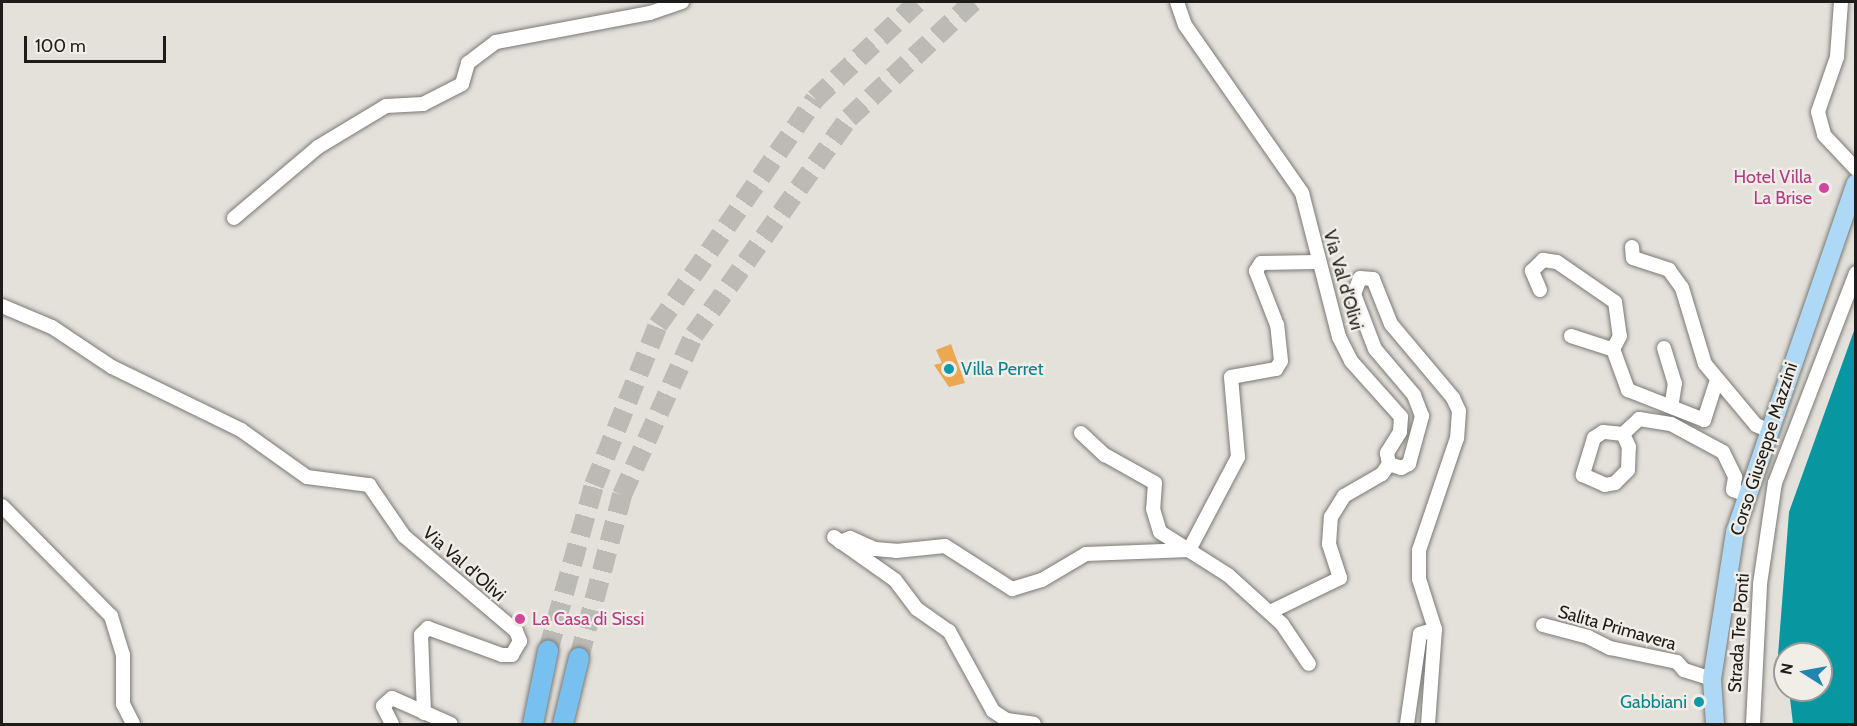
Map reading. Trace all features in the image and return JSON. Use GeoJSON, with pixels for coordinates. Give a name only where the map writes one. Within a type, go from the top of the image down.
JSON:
{"type":"FeatureCollection","features":[{"type":"Feature","properties":{"kind":"highway"},"geometry":{"type":"LineString","coordinates":[[533,724],[548,651]]}},
{"type":"Feature","properties":{"kind":"highway"},"geometry":{"type":"LineString","coordinates":[[563,724],[579,658]]}},
{"type":"Feature","properties":{"kind":"main road","name":"Corso Giuseppe Mazzini"},"geometry":{"type":"LineString","coordinates":[[1715,724],[1712,679],[1726,579],[1746,495],[1767,430],[1856,183]]}},
{"type":"Feature","properties":{"kind":"street"},"geometry":{"type":"LineString","coordinates":[[234,218],[318,147],[386,106],[423,104],[462,84],[468,63],[496,42],[650,13],[682,2]]}},
{"type":"Feature","properties":{"kind":"street","name":"Via Val d'Olivi"},"geometry":{"type":"LineString","coordinates":[[1177,2],[1185,25],[1296,182],[1346,352],[1401,417],[1400,432],[1388,453],[1389,464],[1401,468],[1409,464],[1422,416],[1414,395],[1381,360],[1365,325],[1354,286],[1366,277],[1375,283],[1402,341],[1443,385],[1459,411],[1457,438],[1419,550],[1419,579],[1435,629],[1428,724]]}},
{"type":"Feature","properties":{"kind":"street"},"geometry":{"type":"LineString","coordinates":[[1841,2],[1837,57],[1818,112],[1824,135],[1856,169]]}},
{"type":"Feature","properties":{"kind":"street"},"geometry":{"type":"LineString","coordinates":[[1632,247],[1633,258],[1669,270],[1682,288],[1698,351],[1716,382],[1756,425],[1767,430]]}},
{"type":"Feature","properties":{"kind":"street"},"geometry":{"type":"LineString","coordinates":[[1540,290],[1532,271],[1543,260],[1557,262],[1615,302],[1620,336],[1614,350],[1628,390],[1704,420],[1716,382]]}},
{"type":"Feature","properties":{"kind":"street"},"geometry":{"type":"LineString","coordinates":[[1189,550],[1238,457],[1231,377],[1275,369],[1281,361],[1277,325],[1256,271],[1261,263],[1318,262]]}},
{"type":"Feature","properties":{"kind":"street","name":"Strada Tre Ponti"},"geometry":{"type":"LineString","coordinates":[[1753,724],[1759,593],[1775,483],[1856,273]]}},
{"type":"Feature","properties":{"kind":"street","name":"Via Val d'Olivi"},"geometry":{"type":"LineString","coordinates":[[2,306],[52,327],[112,367],[241,430],[307,477],[369,485],[404,536],[516,631],[520,641],[512,655],[502,655],[428,628],[421,635],[424,713]]}},
{"type":"Feature","properties":{"kind":"street"},"geometry":{"type":"LineString","coordinates":[[1571,336],[1614,350]]}},
{"type":"Feature","properties":{"kind":"street"},"geometry":{"type":"LineString","coordinates":[[1664,348],[1675,384],[1671,406]]}},
{"type":"Feature","properties":{"kind":"street"},"geometry":{"type":"LineString","coordinates":[[1623,434],[1639,419],[1671,424],[1723,453],[1734,470],[1733,490],[1746,495]]}},
{"type":"Feature","properties":{"kind":"street"},"geometry":{"type":"LineString","coordinates":[[1081,433],[1105,455],[1155,483],[1153,509],[1160,532],[1228,575],[1270,612],[1309,664]]}},
{"type":"Feature","properties":{"kind":"street"},"geometry":{"type":"LineString","coordinates":[[1270,612],[1340,578],[1329,544],[1331,517],[1344,496],[1382,474],[1389,464]]}},
{"type":"Feature","properties":{"kind":"street"},"geometry":{"type":"LineString","coordinates":[[2,506],[111,616],[123,655],[123,704],[133,724]]}},
{"type":"Feature","properties":{"kind":"street"},"geometry":{"type":"LineString","coordinates":[[1034,724],[1007,720],[993,711],[949,631],[917,609],[895,580],[837,539],[850,538],[875,549],[896,551],[945,546],[1012,589],[1042,580],[1086,554],[1189,550]]}},
{"type":"Feature","properties":{"kind":"street","name":"Salita Primavera"},"geometry":{"type":"LineString","coordinates":[[1543,625],[1588,637],[1610,648],[1677,662],[1684,670],[1712,679]]}},
{"type":"Feature","properties":{"kind":"street"},"geometry":{"type":"LineString","coordinates":[[1407,724],[1420,634],[1435,629]]}},
{"type":"Feature","properties":{"kind":"street"},"geometry":{"type":"LineString","coordinates":[[392,724],[383,706],[392,698],[451,724]]}},
{"type":"Feature","properties":{"kind":"water"},"geometry":{"type":"Polygon","coordinates":[[[1855,328],[1855,724],[1793,724],[1790,702],[1833,702],[1833,642],[1779,642],[1789,512],[1855,328]]]}},
{"type":"Feature","properties":{"kind":"building","name":"Villa Perret"},"geometry":{"type":"Polygon","coordinates":[[[951,344],[965,383],[949,387],[934,365],[942,363],[936,350],[951,344]]]}},
{"type":"Feature","properties":{"kind":"tunnel"},"geometry":{"type":"LineString","coordinates":[[548,651],[594,485],[658,325],[815,99],[918,2]]}},
{"type":"Feature","properties":{"kind":"tunnel"},"geometry":{"type":"LineString","coordinates":[[579,658],[622,495],[694,335],[849,118],[973,2]]}},
{"type":"Feature","properties":{"kind":"place","name":"Hotel Villa La Brise"},"geometry":{"type":"Point","coordinates":[1824,188]}},
{"type":"Feature","properties":{"kind":"place","name":"Villa Perret"},"geometry":{"type":"Point","coordinates":[949,369]}},
{"type":"Feature","properties":{"kind":"place","name":"La Casa di Sissi"},"geometry":{"type":"Point","coordinates":[520,619]}},
{"type":"Feature","properties":{"kind":"place","name":"Gabbiani"},"geometry":{"type":"Point","coordinates":[1699,702]}}]}
